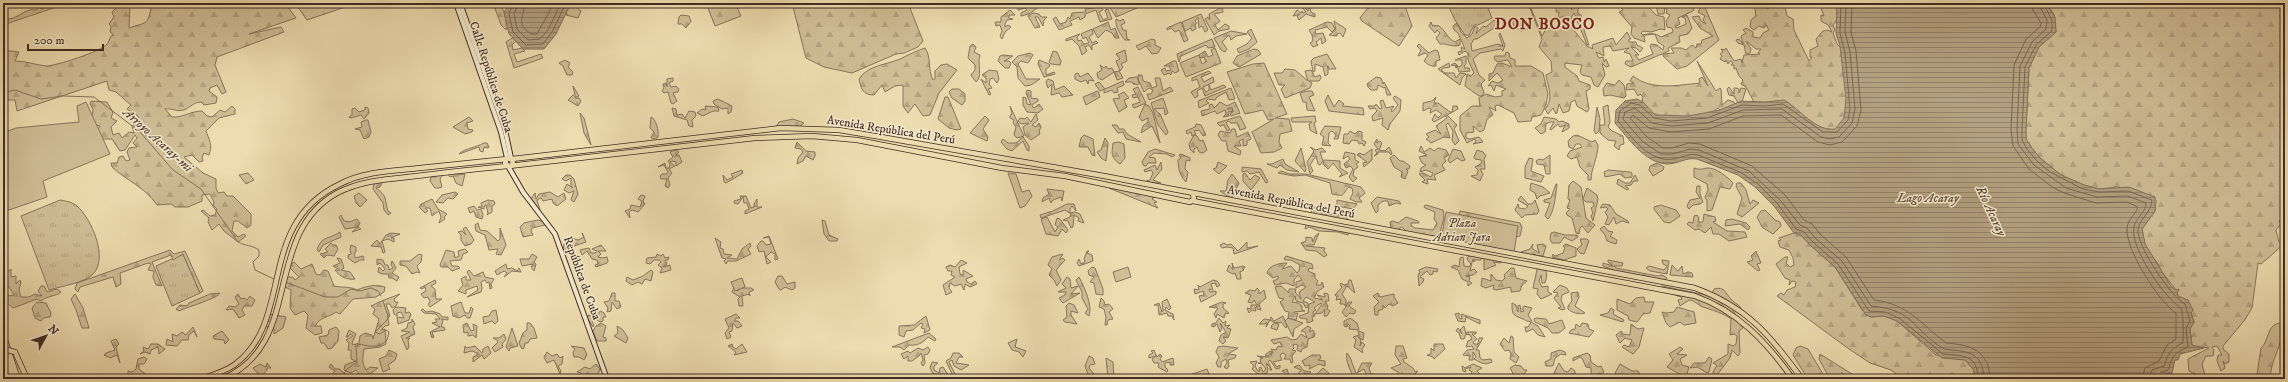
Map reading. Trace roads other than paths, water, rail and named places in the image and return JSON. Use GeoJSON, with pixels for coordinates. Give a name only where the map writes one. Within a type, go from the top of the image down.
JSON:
{"type":"FeatureCollection","features":[{"type":"Feature","properties":{"kind":"highway","name":"Avenida República del Perú"},"geometry":{"type":"LineString","coordinates":[[201,379],[234,365],[253,346],[265,325],[283,249],[297,221],[319,198],[340,184],[375,172],[593,149],[753,130],[811,128],[852,132],[1191,193],[1695,288],[1735,306],[1756,322],[1802,379]]}},
{"type":"Feature","properties":{"kind":"highway"},"geometry":{"type":"LineString","coordinates":[[753,130],[757,133],[754,138]]}},
{"type":"Feature","properties":{"kind":"highway","name":"Avenida República del Perú"},"geometry":{"type":"LineString","coordinates":[[222,379],[242,368],[262,347],[273,326],[291,252],[302,227],[321,204],[344,190],[375,181],[509,167],[594,155],[754,138],[806,136],[857,140],[1002,167],[1065,176],[1187,201],[1703,298],[1737,316],[1752,330],[1793,379]]}},
{"type":"Feature","properties":{"kind":"highway"},"geometry":{"type":"LineString","coordinates":[[593,149],[598,152],[594,155]]}},
{"type":"Feature","properties":{"kind":"highway"},"geometry":{"type":"LineString","coordinates":[[509,158],[514,162],[509,167],[505,162],[509,158]]}},
{"type":"Feature","properties":{"kind":"highway"},"geometry":{"type":"LineString","coordinates":[[1003,159],[1007,164],[1002,167],[998,162],[1003,159]]}},
{"type":"Feature","properties":{"kind":"highway"},"geometry":{"type":"LineString","coordinates":[[375,172],[370,177],[375,181]]}},
{"type":"Feature","properties":{"kind":"highway"},"geometry":{"type":"LineString","coordinates":[[1187,201],[1185,197],[1191,193],[1193,201]]}},
{"type":"Feature","properties":{"kind":"highway"},"geometry":{"type":"LineString","coordinates":[[1385,237],[1382,233],[1387,230]]}},
{"type":"Feature","properties":{"kind":"highway"},"geometry":{"type":"LineString","coordinates":[[283,249],[288,247],[291,252]]}},
{"type":"Feature","properties":{"kind":"highway"},"geometry":{"type":"LineString","coordinates":[[1545,268],[1549,265],[1546,260]]}},
{"type":"Feature","properties":{"kind":"highway"},"geometry":{"type":"LineString","coordinates":[[1666,290],[1662,286],[1668,283]]}},
{"type":"Feature","properties":{"kind":"highway"},"geometry":{"type":"LineString","coordinates":[[3,334],[17,378]]}},
{"type":"Feature","properties":{"kind":"highway"},"geometry":{"type":"LineString","coordinates":[[3,345],[17,378]]}},
{"type":"Feature","properties":{"kind":"highway"},"geometry":{"type":"LineString","coordinates":[[9,379],[4,357],[7,350],[15,352],[27,379]]}},
{"type":"Feature","properties":{"kind":"highway"},"geometry":{"type":"LineString","coordinates":[[1778,361],[1784,362],[1784,356]]}},
{"type":"Feature","properties":{"kind":"highway"},"geometry":{"type":"LineString","coordinates":[[3,364],[9,379]]}},
{"type":"Feature","properties":{"kind":"main road","name":"Calle República de Cuba"},"geometry":{"type":"LineString","coordinates":[[456,3],[509,158]]}},
{"type":"Feature","properties":{"kind":"main road","name":"Calle República de Cuba"},"geometry":{"type":"LineString","coordinates":[[460,3],[505,130],[509,158]]}},
{"type":"Feature","properties":{"kind":"main road","name":"República de Cuba"},"geometry":{"type":"LineString","coordinates":[[509,167],[555,234],[607,379]]}},
{"type":"Feature","properties":{"kind":"water"},"geometry":{"type":"Polygon","coordinates":[[[510,3],[571,3],[556,34],[544,49],[523,49],[509,34],[504,12],[510,3]]]}},
{"type":"Feature","properties":{"kind":"water","name":"Lago Acaray"},"geometry":{"type":"Polygon","coordinates":[[[1837,3],[2046,3],[2055,17],[2056,32],[2039,47],[2029,68],[2026,139],[2040,158],[2061,175],[2084,185],[2099,189],[2129,187],[2155,197],[2155,211],[2142,229],[2145,244],[2171,286],[2176,290],[2179,289],[2177,293],[2178,296],[2188,300],[2193,310],[2191,313],[2194,322],[2190,329],[2192,345],[2204,348],[2180,354],[2178,360],[2175,360],[2172,373],[2150,379],[1974,379],[1974,370],[1965,360],[1942,358],[1897,321],[1884,316],[1871,317],[1866,315],[1835,267],[1801,235],[1794,233],[1774,206],[1755,187],[1738,175],[1697,159],[1689,159],[1667,164],[1659,163],[1644,155],[1615,123],[1616,110],[1625,101],[1637,99],[1643,102],[1655,115],[1688,116],[1720,110],[1741,101],[1765,102],[1784,100],[1815,124],[1828,129],[1835,129],[1844,118],[1846,99],[1840,46],[1836,34],[1837,3]]]}},
{"type":"Feature","properties":{"kind":"waterway","name":"Arroyo Acaray-mi"},"geometry":{"type":"LineString","coordinates":[[3,93],[15,90],[41,99],[63,96],[94,97],[139,131],[173,170],[201,189],[238,242],[259,250],[259,256],[253,262],[255,270],[274,279]]}},
{"type":"Feature","properties":{"kind":"waterway","name":"Arroyo Acaray-mi"},"geometry":{"type":"LineString","coordinates":[[285,282],[325,297],[338,297],[351,289],[360,291],[371,288],[378,291],[381,296]]}},
{"type":"Feature","properties":{"kind":"waterway","name":"Arroyo Acaray-mi"},"geometry":{"type":"LineString","coordinates":[[341,379],[347,369],[357,362],[356,346],[360,344],[367,346],[378,346],[387,340],[389,332],[386,330],[380,334],[375,332],[387,320],[388,316],[383,301]]}},
{"type":"Feature","properties":{"kind":"waterway","name":"Río Acaray"},"geometry":{"type":"LineString","coordinates":[[2157,373],[2166,379]]}},
{"type":"Feature","properties":{"kind":"district","name":"DON BOSCO"},"geometry":{"type":"Point","coordinates":[1545,24]}},
{"type":"Feature","properties":{"kind":"park label","name":"Plaza Adrian Jara"},"geometry":{"type":"Point","coordinates":[1462,230]}}]}
